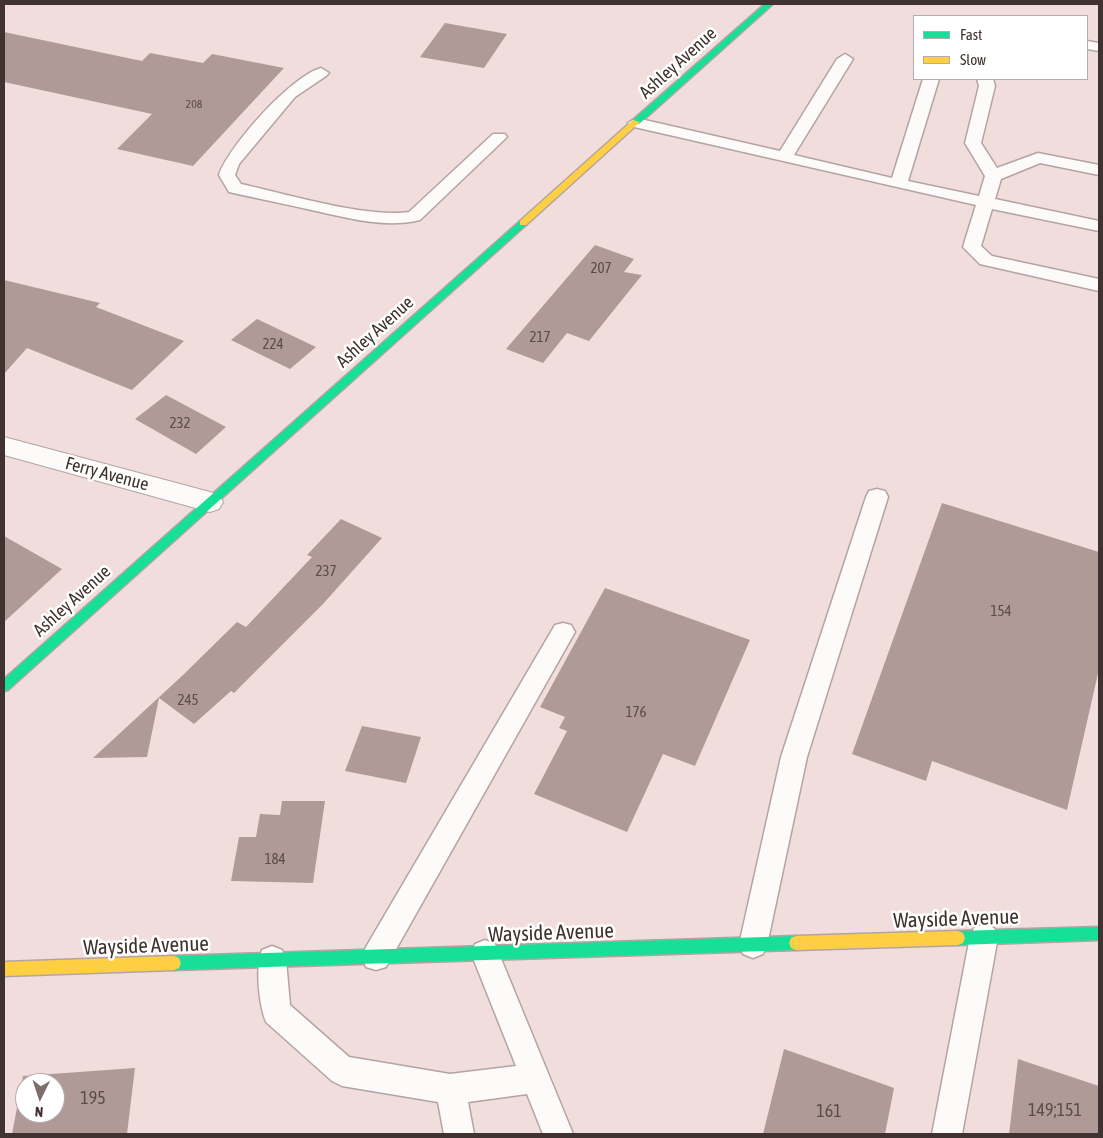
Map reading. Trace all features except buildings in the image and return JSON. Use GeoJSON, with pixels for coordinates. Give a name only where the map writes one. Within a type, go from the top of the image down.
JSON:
{"type":"FeatureCollection","features":[{"type":"Feature","properties":{"kind":"street","name":"Ashley Avenue"},"geometry":{"type":"LineString","coordinates":[[4,686],[769,4]]}},
{"type":"Feature","properties":{"kind":"street","name":"Ferry Avenue"},"geometry":{"type":"LineString","coordinates":[[4,446],[210,502]]}},
{"type":"Feature","properties":{"kind":"street","name":"Wayside Avenue"},"geometry":{"type":"LineString","coordinates":[[4,969],[1099,933]]}},
{"type":"Feature","properties":{"kind":"lane"},"geometry":{"type":"LineString","coordinates":[[784,158],[846,59]]}},
{"type":"Feature","properties":{"kind":"lane"},"geometry":{"type":"LineString","coordinates":[[321,73],[289,94],[231,163],[227,175],[235,188],[359,215],[395,220],[414,216],[499,137]]}},
{"type":"Feature","properties":{"kind":"lane"},"geometry":{"type":"LineString","coordinates":[[898,184],[931,80]]}},
{"type":"Feature","properties":{"kind":"lane"},"geometry":{"type":"LineString","coordinates":[[985,80],[987,86],[973,143],[993,176],[972,247],[986,260],[1099,285]]}},
{"type":"Feature","properties":{"kind":"lane"},"geometry":{"type":"LineString","coordinates":[[636,123],[898,184],[1099,226]]}},
{"type":"Feature","properties":{"kind":"lane"},"geometry":{"type":"LineString","coordinates":[[993,176],[1038,158],[1099,170]]}},
{"type":"Feature","properties":{"kind":"lane"},"geometry":{"type":"LineString","coordinates":[[754,945],[794,756],[877,497]]}},
{"type":"Feature","properties":{"kind":"lane"},"geometry":{"type":"LineString","coordinates":[[376,957],[563,632]]}},
{"type":"Feature","properties":{"kind":"lane"},"geometry":{"type":"LineString","coordinates":[[947,1134],[984,937]]}},
{"type":"Feature","properties":{"kind":"lane"},"geometry":{"type":"LineString","coordinates":[[485,954],[558,1134]]}},
{"type":"Feature","properties":{"kind":"lane"},"geometry":{"type":"LineString","coordinates":[[272,960],[276,1012],[342,1071],[450,1089],[535,1078]]}},
{"type":"Feature","properties":{"kind":"lane"},"geometry":{"type":"LineString","coordinates":[[450,1089],[459,1134]]}},
{"type":"Feature","properties":{"kind":"traffic: fast"},"geometry":{"type":"LineString","coordinates":[[636,122],[769,4]]}},
{"type":"Feature","properties":{"kind":"traffic: fast"},"geometry":{"type":"LineString","coordinates":[[4,686],[523,223]]}},
{"type":"Feature","properties":{"kind":"traffic: fast"},"geometry":{"type":"LineString","coordinates":[[958,938],[1099,933]]}},
{"type":"Feature","properties":{"kind":"traffic: fast"},"geometry":{"type":"LineString","coordinates":[[174,963],[796,943]]}},
{"type":"Feature","properties":{"kind":"traffic: slow"},"geometry":{"type":"LineString","coordinates":[[523,223],[636,122]]}},
{"type":"Feature","properties":{"kind":"traffic: slow"},"geometry":{"type":"LineString","coordinates":[[796,943],[958,938]]}},
{"type":"Feature","properties":{"kind":"traffic: slow"},"geometry":{"type":"LineString","coordinates":[[4,969],[174,963]]}}]}
